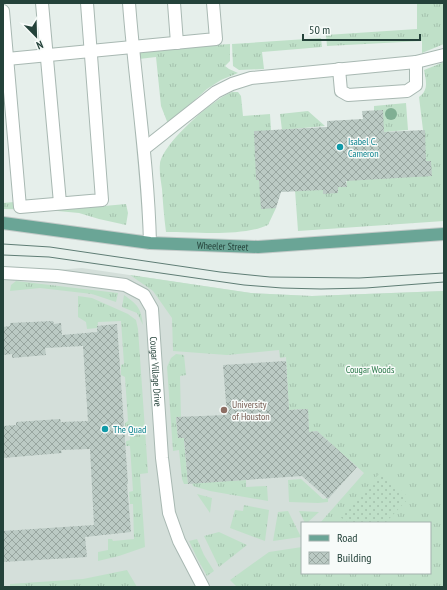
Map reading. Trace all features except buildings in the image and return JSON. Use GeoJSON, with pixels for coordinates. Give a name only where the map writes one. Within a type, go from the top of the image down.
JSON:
{"type":"FeatureCollection","features":[{"type":"Feature","properties":{"kind":"main road","name":"Wheeler Street"},"geometry":{"type":"LineString","coordinates":[[3,223],[150,243],[258,247],[444,234]]}},
{"type":"Feature","properties":{"kind":"lane"},"geometry":{"type":"LineString","coordinates":[[42,3],[60,203]]}},
{"type":"Feature","properties":{"kind":"lane"},"geometry":{"type":"LineString","coordinates":[[3,11],[20,207],[102,200],[86,3]]}},
{"type":"Feature","properties":{"kind":"lane"},"geometry":{"type":"LineString","coordinates":[[129,3],[132,47],[144,148],[150,243]]}},
{"type":"Feature","properties":{"kind":"lane"},"geometry":{"type":"LineString","coordinates":[[174,3],[177,43]]}},
{"type":"Feature","properties":{"kind":"lane"},"geometry":{"type":"LineString","coordinates":[[7,60],[216,39],[213,3]]}},
{"type":"Feature","properties":{"kind":"lane"},"geometry":{"type":"LineString","coordinates":[[144,148],[216,92],[232,84],[251,78],[416,62],[444,55]]}},
{"type":"Feature","properties":{"kind":"lane"},"geometry":{"type":"LineString","coordinates":[[340,69],[341,91],[348,95],[407,91],[416,85],[416,62]]}},
{"type":"Feature","properties":{"kind":"lane","name":"Cougar Village Drive"},"geometry":{"type":"LineString","coordinates":[[3,273],[57,276],[125,285],[144,295],[152,309],[162,458],[169,513],[179,541],[203,587]]}},
{"type":"Feature","properties":{"kind":"shaded area","name":"University of Houston"},"geometry":{"type":"Polygon","coordinates":[[[82,268],[251,293],[312,296],[444,291],[444,587],[3,587],[3,274],[82,268]]]}},
{"type":"Feature","properties":{"kind":"green space"},"geometry":{"type":"Polygon","coordinates":[[[417,3],[444,3],[444,44],[422,53],[422,41],[327,46],[326,35],[417,29],[417,3]]]}},
{"type":"Feature","properties":{"kind":"green space"},"geometry":{"type":"Polygon","coordinates":[[[321,38],[322,47],[262,52],[264,69],[239,70],[233,66],[232,44],[321,38]]]}},
{"type":"Feature","properties":{"kind":"green space"},"geometry":{"type":"Polygon","coordinates":[[[230,44],[230,61],[225,66],[238,73],[221,80],[207,89],[168,124],[161,106],[156,57],[139,59],[139,50],[230,44]]]}},
{"type":"Feature","properties":{"kind":"green space"},"geometry":{"type":"Polygon","coordinates":[[[444,62],[444,221],[298,231],[295,190],[346,186],[347,180],[425,162],[419,97],[426,88],[424,70],[444,62]]]}},
{"type":"Feature","properties":{"kind":"green space"},"geometry":{"type":"Polygon","coordinates":[[[232,92],[238,92],[241,96],[243,116],[270,114],[276,208],[268,225],[257,229],[232,232],[166,232],[160,170],[163,155],[169,145],[190,123],[213,103],[232,92]]]}},
{"type":"Feature","properties":{"kind":"green space"},"geometry":{"type":"Polygon","coordinates":[[[406,103],[408,130],[384,132],[384,129],[374,130],[374,106],[406,103]]]}},
{"type":"Feature","properties":{"kind":"green space"},"geometry":{"type":"Polygon","coordinates":[[[308,111],[325,126],[282,130],[280,114],[308,111]]]}},
{"type":"Feature","properties":{"kind":"green space"},"geometry":{"type":"Polygon","coordinates":[[[70,197],[71,209],[126,204],[128,213],[126,225],[79,213],[47,210],[3,209],[3,203],[70,197]]]}},
{"type":"Feature","properties":{"kind":"green space","name":"Cougar Woods"},"geometry":{"type":"Polygon","coordinates":[[[130,275],[251,293],[312,296],[444,291],[444,587],[237,587],[230,580],[269,552],[301,547],[301,574],[431,574],[431,522],[321,522],[364,473],[317,431],[309,432],[307,409],[289,410],[286,357],[280,358],[279,350],[227,355],[173,351],[172,318],[153,291],[130,275]]]}},
{"type":"Feature","properties":{"kind":"green space"},"geometry":{"type":"Polygon","coordinates":[[[16,281],[118,293],[116,302],[92,294],[40,288],[10,291],[11,285],[16,281]]]}},
{"type":"Feature","properties":{"kind":"green space"},"geometry":{"type":"Polygon","coordinates":[[[124,295],[138,307],[143,325],[137,313],[122,307],[124,295]]]}},
{"type":"Feature","properties":{"kind":"green space"},"geometry":{"type":"Polygon","coordinates":[[[78,296],[92,298],[128,314],[136,320],[138,329],[148,473],[140,474],[145,547],[119,556],[98,561],[98,552],[108,550],[108,539],[112,539],[113,541],[134,539],[133,504],[130,504],[129,492],[133,491],[130,446],[126,446],[126,441],[130,440],[129,427],[125,426],[125,423],[128,421],[125,377],[121,375],[121,365],[124,364],[121,321],[98,322],[97,328],[87,329],[86,322],[78,317],[78,296]]]}},
{"type":"Feature","properties":{"kind":"green space"},"geometry":{"type":"Polygon","coordinates":[[[176,354],[184,355],[186,375],[180,376],[181,417],[176,418],[178,438],[188,438],[189,441],[184,441],[188,484],[184,484],[182,479],[179,450],[173,451],[167,367],[171,358],[176,354]]]}},
{"type":"Feature","properties":{"kind":"green space"},"geometry":{"type":"Polygon","coordinates":[[[381,472],[409,498],[386,522],[348,522],[340,517],[381,472]]]}},
{"type":"Feature","properties":{"kind":"green space"},"geometry":{"type":"Polygon","coordinates":[[[301,479],[323,499],[328,498],[328,502],[289,502],[288,480],[301,479]]]}},
{"type":"Feature","properties":{"kind":"green space"},"geometry":{"type":"Polygon","coordinates":[[[246,480],[246,487],[267,486],[268,501],[210,491],[193,486],[192,483],[246,480]]]}},
{"type":"Feature","properties":{"kind":"green space"},"geometry":{"type":"Polygon","coordinates":[[[197,494],[212,498],[210,513],[197,494]]]}},
{"type":"Feature","properties":{"kind":"green space"},"geometry":{"type":"Polygon","coordinates":[[[244,505],[269,510],[265,541],[230,528],[235,510],[243,511],[244,505]]]}},
{"type":"Feature","properties":{"kind":"green space"},"geometry":{"type":"Polygon","coordinates":[[[288,511],[301,537],[273,541],[278,512],[288,511]]]}},
{"type":"Feature","properties":{"kind":"green space"},"geometry":{"type":"Polygon","coordinates":[[[299,511],[319,512],[308,522],[304,522],[299,511]]]}},
{"type":"Feature","properties":{"kind":"green space"},"geometry":{"type":"Polygon","coordinates":[[[219,532],[247,545],[219,567],[204,536],[219,532]]]}},
{"type":"Feature","properties":{"kind":"green space"},"geometry":{"type":"Polygon","coordinates":[[[197,539],[204,555],[214,571],[207,576],[189,541],[197,539]]]}},
{"type":"Feature","properties":{"kind":"green space"},"geometry":{"type":"Polygon","coordinates":[[[127,570],[137,587],[10,587],[10,584],[83,579],[127,570]]]}},
{"type":"Feature","properties":{"kind":"tram line"},"geometry":{"type":"LineString","coordinates":[[3,244],[50,247],[220,272],[270,277],[359,278],[444,273]]}},
{"type":"Feature","properties":{"kind":"tram line"},"geometry":{"type":"LineString","coordinates":[[3,255],[49,257],[244,285],[282,288],[366,288],[444,282]]}},
{"type":"Feature","properties":{"kind":"place","name":"Isabel C. Cameron"},"geometry":{"type":"Point","coordinates":[340,147]}},
{"type":"Feature","properties":{"kind":"place","name":"University of Houston"},"geometry":{"type":"Point","coordinates":[224,410]}},
{"type":"Feature","properties":{"kind":"place","name":"The Quad"},"geometry":{"type":"Point","coordinates":[105,429]}}]}
